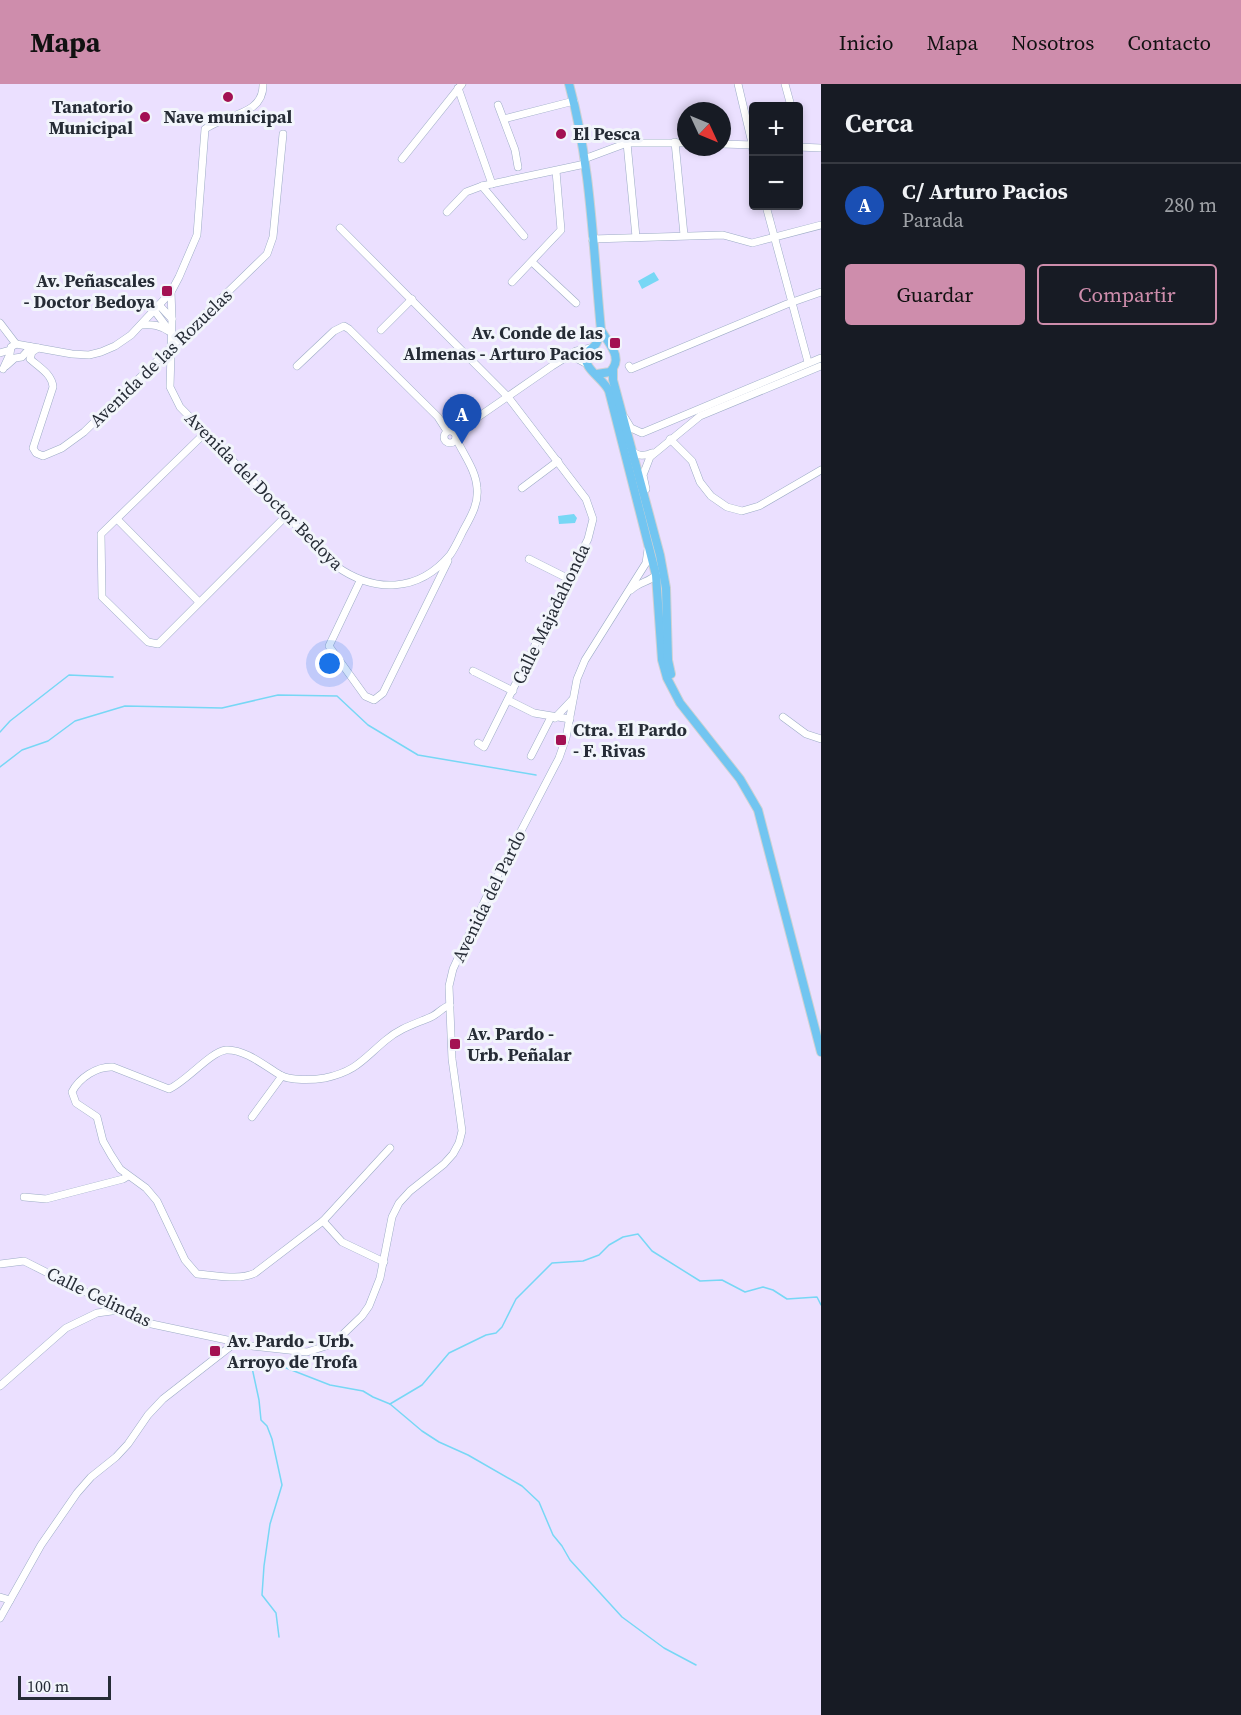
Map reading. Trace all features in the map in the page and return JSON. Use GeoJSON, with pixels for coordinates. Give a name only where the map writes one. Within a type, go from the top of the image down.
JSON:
{"type":"FeatureCollection","features":[{"type":"Feature","properties":{"kind":"main road"},"geometry":{"type":"LineString","coordinates":[[569,84],[585,161],[601,330],[616,354],[613,380],[660,555],[666,588],[668,660],[671,678],[680,703]]}},
{"type":"Feature","properties":{"kind":"main road"},"geometry":{"type":"LineString","coordinates":[[601,330],[586,355],[587,364],[606,384],[649,543],[650,579],[658,592],[662,660],[667,678],[680,703],[740,779],[758,810],[821,1051]]}},
{"type":"Feature","properties":{"kind":"main road"},"geometry":{"type":"LineString","coordinates":[[593,346],[600,344],[610,346]]}},
{"type":"Feature","properties":{"kind":"main road"},"geometry":{"type":"LineString","coordinates":[[597,374],[606,374],[613,369]]}},
{"type":"Feature","properties":{"kind":"street"},"geometry":{"type":"LineString","coordinates":[[0,353],[34,347],[88,355],[115,346],[141,325],[171,292],[197,235],[205,129],[252,108],[260,101],[263,92],[262,84]]}},
{"type":"Feature","properties":{"kind":"street"},"geometry":{"type":"LineString","coordinates":[[738,84],[749,129]]}},
{"type":"Feature","properties":{"kind":"street"},"geometry":{"type":"LineString","coordinates":[[785,84],[790,102]]}},
{"type":"Feature","properties":{"kind":"street"},"geometry":{"type":"LineString","coordinates":[[402,159],[460,86]]}},
{"type":"Feature","properties":{"kind":"street"},"geometry":{"type":"LineString","coordinates":[[460,86],[492,184]]}},
{"type":"Feature","properties":{"kind":"street"},"geometry":{"type":"LineString","coordinates":[[504,119],[574,101]]}},
{"type":"Feature","properties":{"kind":"street"},"geometry":{"type":"LineString","coordinates":[[498,105],[515,150],[518,166]]}},
{"type":"Feature","properties":{"kind":"street","name":"Avenida de las Rozuelas"},"geometry":{"type":"LineString","coordinates":[[26,355],[52,380],[53,387],[33,448],[36,453],[44,456],[74,441],[261,262],[270,249],[273,237],[283,134]]}},
{"type":"Feature","properties":{"kind":"street"},"geometry":{"type":"LineString","coordinates":[[447,212],[466,192],[482,186],[556,171],[627,143],[675,142],[684,235]]}},
{"type":"Feature","properties":{"kind":"street"},"geometry":{"type":"LineString","coordinates":[[627,143],[636,237]]}},
{"type":"Feature","properties":{"kind":"street"},"geometry":{"type":"LineString","coordinates":[[731,144],[749,145]]}},
{"type":"Feature","properties":{"kind":"street"},"geometry":{"type":"LineString","coordinates":[[803,147],[821,148]]}},
{"type":"Feature","properties":{"kind":"street"},"geometry":{"type":"LineString","coordinates":[[512,282],[561,230],[556,171]]}},
{"type":"Feature","properties":{"kind":"street"},"geometry":{"type":"LineString","coordinates":[[482,186],[524,236]]}},
{"type":"Feature","properties":{"kind":"street"},"geometry":{"type":"LineString","coordinates":[[767,210],[808,362]]}},
{"type":"Feature","properties":{"kind":"street"},"geometry":{"type":"LineString","coordinates":[[592,239],[723,235],[752,243],[821,225]]}},
{"type":"Feature","properties":{"kind":"street","name":"Calle Majadahonda"},"geometry":{"type":"LineString","coordinates":[[340,228],[508,397],[586,499],[593,519],[588,539],[513,691],[484,747],[478,743]]}},
{"type":"Feature","properties":{"kind":"street"},"geometry":{"type":"LineString","coordinates":[[532,262],[576,303]]}},
{"type":"Feature","properties":{"kind":"street","name":"Avenida del Doctor Bedoya"},"geometry":{"type":"LineString","coordinates":[[171,292],[170,387],[180,407],[336,566],[360,581],[387,586],[403,584],[423,577],[438,567],[452,553],[477,503],[478,490],[475,475],[453,434],[344,326],[334,331],[297,366]]}},
{"type":"Feature","properties":{"kind":"street"},"geometry":{"type":"LineString","coordinates":[[629,366],[631,369],[821,292]]}},
{"type":"Feature","properties":{"kind":"street"},"geometry":{"type":"LineString","coordinates":[[381,330],[412,299]]}},
{"type":"Feature","properties":{"kind":"street"},"geometry":{"type":"LineString","coordinates":[[156,308],[172,319]]}},
{"type":"Feature","properties":{"kind":"street"},"geometry":{"type":"LineString","coordinates":[[156,308],[170,332]]}},
{"type":"Feature","properties":{"kind":"street"},"geometry":{"type":"LineString","coordinates":[[0,323],[20,358],[32,352],[34,347]]}},
{"type":"Feature","properties":{"kind":"street"},"geometry":{"type":"LineString","coordinates":[[141,325],[154,324],[170,332]]}},
{"type":"Feature","properties":{"kind":"street"},"geometry":{"type":"LineString","coordinates":[[465,456],[447,443],[443,437],[453,434],[570,355],[593,346]]}},
{"type":"Feature","properties":{"kind":"street"},"geometry":{"type":"LineString","coordinates":[[1,371],[14,350]]}},
{"type":"Feature","properties":{"kind":"street"},"geometry":{"type":"LineString","coordinates":[[570,355],[587,364]]}},
{"type":"Feature","properties":{"kind":"street"},"geometry":{"type":"LineString","coordinates":[[624,416],[631,429],[642,433],[821,357]]}},
{"type":"Feature","properties":{"kind":"street"},"geometry":{"type":"LineString","coordinates":[[612,402],[626,446],[632,452],[646,456],[700,416],[821,366]]}},
{"type":"Feature","properties":{"kind":"street"},"geometry":{"type":"LineString","coordinates":[[669,421],[676,434]]}},
{"type":"Feature","properties":{"kind":"street"},"geometry":{"type":"LineString","coordinates":[[205,433],[101,534],[102,597],[148,642],[158,644],[286,516]]}},
{"type":"Feature","properties":{"kind":"street"},"geometry":{"type":"LineString","coordinates":[[447,443],[452,443],[453,434]]}},
{"type":"Feature","properties":{"kind":"street"},"geometry":{"type":"LineString","coordinates":[[670,440],[692,461],[700,482],[711,496],[727,507],[742,511],[759,506],[821,470]]}},
{"type":"Feature","properties":{"kind":"street"},"geometry":{"type":"LineString","coordinates":[[625,596],[635,586],[650,579],[659,566],[643,475],[645,466],[654,452]]}},
{"type":"Feature","properties":{"kind":"street"},"geometry":{"type":"LineString","coordinates":[[522,488],[558,461]]}},
{"type":"Feature","properties":{"kind":"street"},"geometry":{"type":"LineString","coordinates":[[117,519],[199,602]]}},
{"type":"Feature","properties":{"kind":"street"},"geometry":{"type":"LineString","coordinates":[[649,543],[644,573],[645,577],[650,579]]}},
{"type":"Feature","properties":{"kind":"street"},"geometry":{"type":"LineString","coordinates":[[360,581],[329,646],[365,696],[374,700],[383,693],[452,553]]}},
{"type":"Feature","properties":{"kind":"street"},"geometry":{"type":"LineString","coordinates":[[529,559],[569,579]]}},
{"type":"Feature","properties":{"kind":"street","name":"Avenida del Pardo"},"geometry":{"type":"LineString","coordinates":[[231,1346],[242,1345],[308,1352],[326,1346],[346,1333],[369,1306],[381,1278],[392,1217],[399,1203],[410,1191],[444,1164],[459,1143],[462,1131],[452,1059],[449,986],[453,969],[463,944],[546,786],[566,738],[572,699],[585,660],[646,563]]}},
{"type":"Feature","properties":{"kind":"street"},"geometry":{"type":"LineString","coordinates":[[423,577],[430,582],[434,590]]}},
{"type":"Feature","properties":{"kind":"street"},"geometry":{"type":"LineString","coordinates":[[473,671],[513,691]]}},
{"type":"Feature","properties":{"kind":"street","name":"Avenida del Pardo"},"geometry":{"type":"LineString","coordinates":[[531,756],[553,717],[572,699]]}},
{"type":"Feature","properties":{"kind":"street"},"geometry":{"type":"LineString","coordinates":[[508,700],[534,713],[570,719]]}},
{"type":"Feature","properties":{"kind":"street"},"geometry":{"type":"LineString","coordinates":[[553,717],[566,738]]}},
{"type":"Feature","properties":{"kind":"street"},"geometry":{"type":"LineString","coordinates":[[783,717],[806,734],[821,739]]}},
{"type":"Feature","properties":{"kind":"street"},"geometry":{"type":"LineString","coordinates":[[390,1148],[322,1221],[255,1273],[248,1277],[197,1274],[185,1260],[157,1201],[146,1188],[117,1165],[104,1144],[97,1117],[78,1104],[72,1094],[74,1087],[96,1069],[104,1066],[170,1089],[178,1085],[217,1052],[228,1050],[255,1058],[282,1076],[305,1079],[342,1074],[358,1066],[397,1032],[433,1016],[450,1005]]}},
{"type":"Feature","properties":{"kind":"street"},"geometry":{"type":"LineString","coordinates":[[433,1016],[451,1019]]}},
{"type":"Feature","properties":{"kind":"street"},"geometry":{"type":"LineString","coordinates":[[252,1117],[282,1076]]}},
{"type":"Feature","properties":{"kind":"street"},"geometry":{"type":"LineString","coordinates":[[24,1197],[46,1199],[128,1176]]}},
{"type":"Feature","properties":{"kind":"street"},"geometry":{"type":"LineString","coordinates":[[322,1221],[342,1242],[384,1262]]}},
{"type":"Feature","properties":{"kind":"street","name":"Calle Celindas"},"geometry":{"type":"LineString","coordinates":[[0,1264],[24,1261],[147,1323],[227,1340],[231,1346]]}},
{"type":"Feature","properties":{"kind":"street"},"geometry":{"type":"LineString","coordinates":[[0,1386],[66,1328],[97,1313],[119,1310]]}},
{"type":"Feature","properties":{"kind":"street"},"geometry":{"type":"LineString","coordinates":[[0,1618],[41,1545],[77,1493],[91,1477],[116,1457],[148,1414],[163,1399],[231,1346]]}},
{"type":"Feature","properties":{"kind":"street"},"geometry":{"type":"LineString","coordinates":[[0,1597],[10,1600]]}},
{"type":"Feature","properties":{"kind":"shaded area"},"geometry":{"type":"Polygon","coordinates":[[[0,84],[821,84],[821,1715],[0,1715],[0,84]]]}},
{"type":"Feature","properties":{"kind":"water"},"geometry":{"type":"Polygon","coordinates":[[[654,272],[659,280],[642,289],[638,281],[654,272]]]}},
{"type":"Feature","properties":{"kind":"water"},"geometry":{"type":"Polygon","coordinates":[[[574,514],[577,518],[575,523],[559,524],[558,516],[574,514]]]}},
{"type":"Feature","properties":{"kind":"waterway"},"geometry":{"type":"LineString","coordinates":[[0,732],[10,721],[69,675],[113,677]]}},
{"type":"Feature","properties":{"kind":"waterway"},"geometry":{"type":"LineString","coordinates":[[0,767],[22,750],[48,741],[75,721],[125,706],[222,708],[278,695],[337,696],[368,725],[418,755],[536,775]]}},
{"type":"Feature","properties":{"kind":"waterway"},"geometry":{"type":"LineString","coordinates":[[390,1404],[422,1385],[449,1353],[486,1335],[496,1333],[502,1327],[516,1299],[552,1263],[583,1261],[599,1255],[609,1245],[623,1237],[638,1234],[652,1251],[700,1281],[722,1280],[745,1292],[763,1287],[787,1299],[817,1297],[821,1305]]}},
{"type":"Feature","properties":{"kind":"waterway"},"geometry":{"type":"LineString","coordinates":[[237,1360],[276,1364],[330,1385],[363,1391],[390,1404],[439,1442],[468,1455],[522,1486],[539,1502],[553,1535],[570,1560],[622,1617],[664,1648],[696,1665]]}},
{"type":"Feature","properties":{"kind":"waterway"},"geometry":{"type":"LineString","coordinates":[[251,1363],[261,1420],[267,1426],[272,1439],[282,1485],[270,1524],[262,1595],[276,1613],[279,1637]]}},
{"type":"Feature","properties":{"kind":"place","name":"Nave municipal"},"geometry":{"type":"Point","coordinates":[228,97]}},
{"type":"Feature","properties":{"kind":"place","name":"Tanatorio Municipal"},"geometry":{"type":"Point","coordinates":[145,117]}},
{"type":"Feature","properties":{"kind":"place","name":"El Pesca"},"geometry":{"type":"Point","coordinates":[561,134]}},
{"type":"Feature","properties":{"kind":"place","name":"Av. Peñascales - Doctor Bedoya"},"geometry":{"type":"Point","coordinates":[167,291]}},
{"type":"Feature","properties":{"kind":"place","name":"Av. Conde de las Almenas - Arturo Pacios"},"geometry":{"type":"Point","coordinates":[615,343]}},
{"type":"Feature","properties":{"kind":"place","name":"C/ Arturo Pacios"},"geometry":{"type":"Point","coordinates":[462,444]}},
{"type":"Feature","properties":{"kind":"place","name":"Ctra. El Pardo - F. Rivas"},"geometry":{"type":"Point","coordinates":[561,740]}},
{"type":"Feature","properties":{"kind":"place","name":"Av. Pardo - Urb. Peñalar"},"geometry":{"type":"Point","coordinates":[455,1044]}},
{"type":"Feature","properties":{"kind":"place","name":"Av. Pardo - Urb. Arroyo de Trofa"},"geometry":{"type":"Point","coordinates":[215,1351]}}]}
